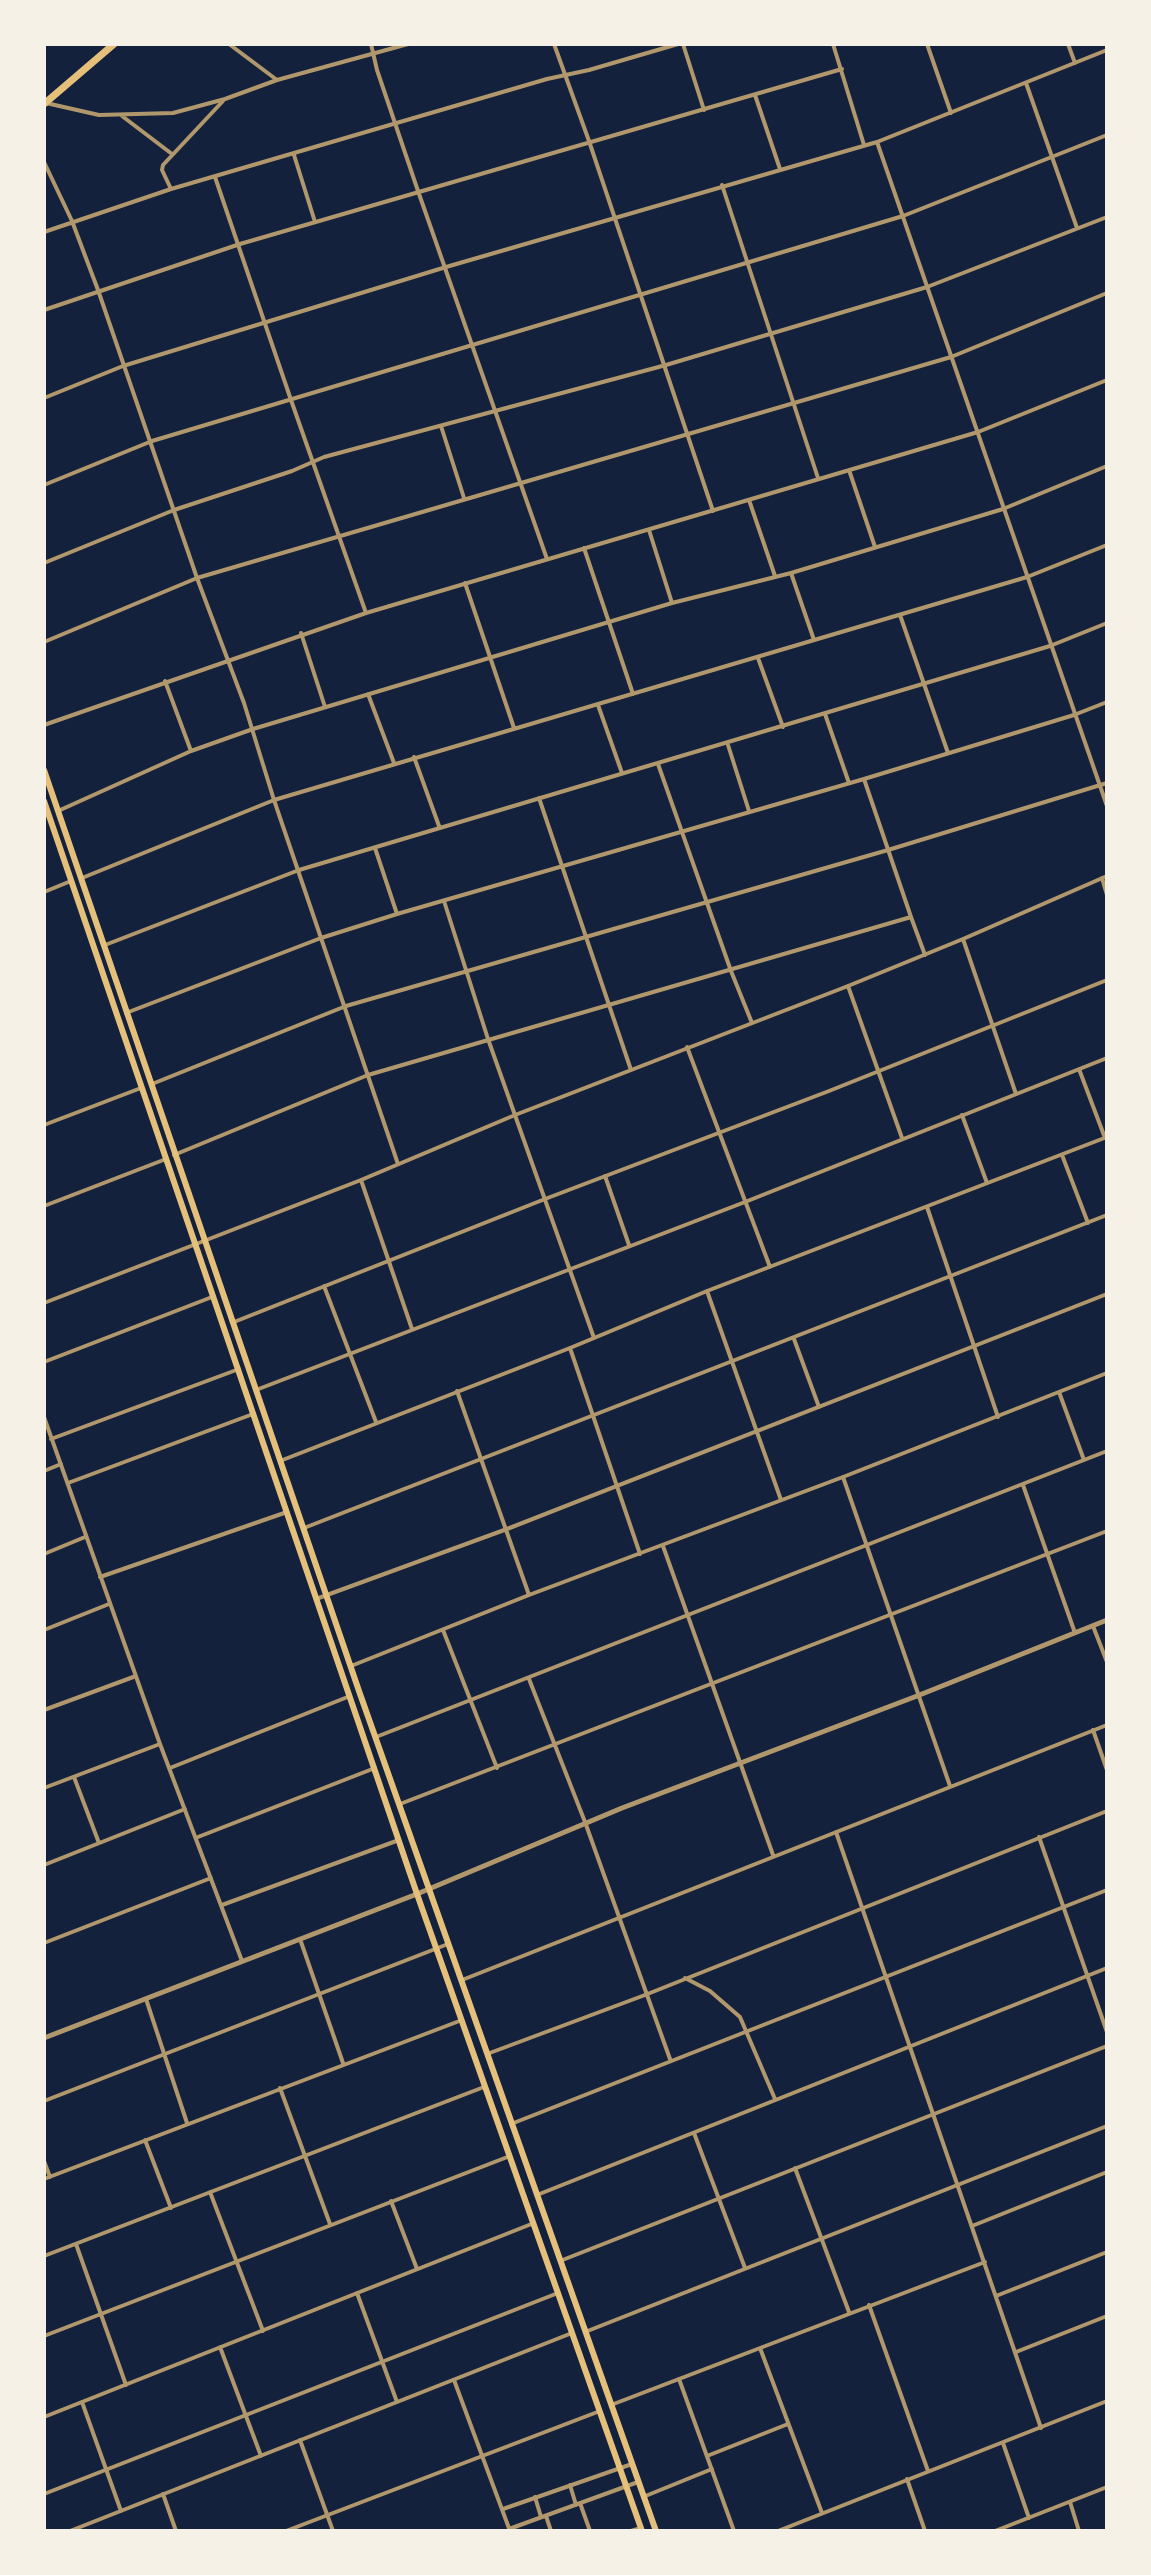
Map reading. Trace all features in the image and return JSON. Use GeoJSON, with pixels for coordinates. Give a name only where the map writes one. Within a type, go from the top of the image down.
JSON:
{"type":"FeatureCollection","features":[{"type":"Feature","properties":{"kind":"highway"},"geometry":{"type":"LineString","coordinates":[[44,104],[114,44]]}},
{"type":"Feature","properties":{"kind":"main road"},"geometry":{"type":"LineString","coordinates":[[44,770],[343,1644],[656,2531]]}},
{"type":"Feature","properties":{"kind":"main road"},"geometry":{"type":"LineString","coordinates":[[44,801],[46,816],[239,1369],[436,1949],[641,2529]]}},
{"type":"Feature","properties":{"kind":"main road"},"geometry":{"type":"LineString","coordinates":[[98,962],[107,958]]}},
{"type":"Feature","properties":{"kind":"main road"},"geometry":{"type":"LineString","coordinates":[[157,1136],[166,1133]]}},
{"type":"Feature","properties":{"kind":"main road"},"geometry":{"type":"LineString","coordinates":[[334,1648],[343,1644]]}},
{"type":"Feature","properties":{"kind":"street"},"geometry":{"type":"LineString","coordinates":[[229,44],[277,80]]}},
{"type":"Feature","properties":{"kind":"street"},"geometry":{"type":"LineString","coordinates":[[371,44],[418,191],[547,559]]}},
{"type":"Feature","properties":{"kind":"street"},"geometry":{"type":"LineString","coordinates":[[44,104],[74,111],[120,115],[173,113],[408,44]]}},
{"type":"Feature","properties":{"kind":"street"},"geometry":{"type":"LineString","coordinates":[[554,44],[666,365],[713,511]]}},
{"type":"Feature","properties":{"kind":"street"},"geometry":{"type":"LineString","coordinates":[[44,232],[171,189],[680,44],[704,110]]}},
{"type":"Feature","properties":{"kind":"street"},"geometry":{"type":"LineString","coordinates":[[833,44],[865,146]]}},
{"type":"Feature","properties":{"kind":"street"},"geometry":{"type":"LineString","coordinates":[[927,44],[951,113]]}},
{"type":"Feature","properties":{"kind":"street"},"geometry":{"type":"LineString","coordinates":[[1068,44],[1075,63]]}},
{"type":"Feature","properties":{"kind":"street"},"geometry":{"type":"LineString","coordinates":[[44,398],[123,366],[265,322],[722,185],[865,146],[1107,50]]}},
{"type":"Feature","properties":{"kind":"street"},"geometry":{"type":"LineString","coordinates":[[44,310],[240,244],[842,69]]}},
{"type":"Feature","properties":{"kind":"street"},"geometry":{"type":"LineString","coordinates":[[1026,83],[1077,228]]}},
{"type":"Feature","properties":{"kind":"street"},"geometry":{"type":"LineString","coordinates":[[755,95],[780,169]]}},
{"type":"Feature","properties":{"kind":"street"},"geometry":{"type":"LineString","coordinates":[[171,189],[162,167],[225,99]]}},
{"type":"Feature","properties":{"kind":"street"},"geometry":{"type":"LineString","coordinates":[[120,115],[172,154]]}},
{"type":"Feature","properties":{"kind":"street"},"geometry":{"type":"LineString","coordinates":[[44,485],[152,441],[903,216],[1107,135]]}},
{"type":"Feature","properties":{"kind":"street"},"geometry":{"type":"LineString","coordinates":[[877,142],[1107,806]]}},
{"type":"Feature","properties":{"kind":"street"},"geometry":{"type":"LineString","coordinates":[[294,155],[315,222]]}},
{"type":"Feature","properties":{"kind":"street"},"geometry":{"type":"LineString","coordinates":[[44,162],[72,221],[152,441],[197,578],[253,729],[274,800],[398,1164]]}},
{"type":"Feature","properties":{"kind":"street"},"geometry":{"type":"LineString","coordinates":[[215,177],[366,613]]}},
{"type":"Feature","properties":{"kind":"street"},"geometry":{"type":"LineString","coordinates":[[722,185],[818,478]]}},
{"type":"Feature","properties":{"kind":"street"},"geometry":{"type":"LineString","coordinates":[[44,563],[174,510],[312,462],[666,365],[927,287],[1107,217]]}},
{"type":"Feature","properties":{"kind":"street"},"geometry":{"type":"LineString","coordinates":[[44,642],[197,578],[951,357],[1107,293]]}},
{"type":"Feature","properties":{"kind":"street"},"geometry":{"type":"LineString","coordinates":[[44,725],[301,633],[978,432],[1107,380]]}},
{"type":"Feature","properties":{"kind":"street"},"geometry":{"type":"LineString","coordinates":[[441,426],[464,498]]}},
{"type":"Feature","properties":{"kind":"street"},"geometry":{"type":"LineString","coordinates":[[58,811],[191,751],[253,729],[672,603],[791,573],[1003,509],[1107,466]]}},
{"type":"Feature","properties":{"kind":"street"},"geometry":{"type":"LineString","coordinates":[[849,470],[875,547]]}},
{"type":"Feature","properties":{"kind":"street"},"geometry":{"type":"LineString","coordinates":[[749,500],[775,576]]}},
{"type":"Feature","properties":{"kind":"street"},"geometry":{"type":"LineString","coordinates":[[649,530],[672,603]]}},
{"type":"Feature","properties":{"kind":"street"},"geometry":{"type":"LineString","coordinates":[[82,878],[274,800],[1027,577],[1107,545]]}},
{"type":"Feature","properties":{"kind":"street"},"geometry":{"type":"LineString","coordinates":[[584,548],[633,694]]}},
{"type":"Feature","properties":{"kind":"street"},"geometry":{"type":"LineString","coordinates":[[791,573],[814,640]]}},
{"type":"Feature","properties":{"kind":"street"},"geometry":{"type":"LineString","coordinates":[[465,583],[514,728]]}},
{"type":"Feature","properties":{"kind":"street"},"geometry":{"type":"LineString","coordinates":[[900,615],[948,753]]}},
{"type":"Feature","properties":{"kind":"street"},"geometry":{"type":"LineString","coordinates":[[104,946],[299,870],[1050,646],[1107,623]]}},
{"type":"Feature","properties":{"kind":"street"},"geometry":{"type":"LineString","coordinates":[[301,633],[325,707]]}},
{"type":"Feature","properties":{"kind":"street"},"geometry":{"type":"LineString","coordinates":[[757,656],[783,727]]}},
{"type":"Feature","properties":{"kind":"street"},"geometry":{"type":"LineString","coordinates":[[165,681],[191,751]]}},
{"type":"Feature","properties":{"kind":"street"},"geometry":{"type":"LineString","coordinates":[[368,694],[394,763]]}},
{"type":"Feature","properties":{"kind":"street"},"geometry":{"type":"LineString","coordinates":[[126,1013],[321,938],[864,779],[1074,715],[1107,702]]}},
{"type":"Feature","properties":{"kind":"street"},"geometry":{"type":"LineString","coordinates":[[598,705],[622,773]]}},
{"type":"Feature","properties":{"kind":"street"},"geometry":{"type":"LineString","coordinates":[[825,714],[849,783]]}},
{"type":"Feature","properties":{"kind":"street"},"geometry":{"type":"LineString","coordinates":[[728,744],[749,811]]}},
{"type":"Feature","properties":{"kind":"street"},"geometry":{"type":"LineString","coordinates":[[414,757],[439,827]]}},
{"type":"Feature","properties":{"kind":"street"},"geometry":{"type":"LineString","coordinates":[[658,764],[752,1023]]}},
{"type":"Feature","properties":{"kind":"street"},"geometry":{"type":"LineString","coordinates":[[864,779],[925,955]]}},
{"type":"Feature","properties":{"kind":"street"},"geometry":{"type":"LineString","coordinates":[[151,1085],[346,1006],[888,850],[1107,783]]}},
{"type":"Feature","properties":{"kind":"street"},"geometry":{"type":"LineString","coordinates":[[539,798],[631,1070]]}},
{"type":"Feature","properties":{"kind":"street"},"geometry":{"type":"LineString","coordinates":[[374,847],[397,914]]}},
{"type":"Feature","properties":{"kind":"street"},"geometry":{"type":"LineString","coordinates":[[44,1296],[45,1303],[361,1180],[515,1115],[925,955],[1104,877],[1107,895]]}},
{"type":"Feature","properties":{"kind":"street"},"geometry":{"type":"LineString","coordinates":[[44,892],[71,881]]}},
{"type":"Feature","properties":{"kind":"street"},"geometry":{"type":"LineString","coordinates":[[444,901],[488,1039],[594,1339]]}},
{"type":"Feature","properties":{"kind":"street"},"geometry":{"type":"LineString","coordinates":[[174,1155],[368,1075],[911,917]]}},
{"type":"Feature","properties":{"kind":"street"},"geometry":{"type":"LineString","coordinates":[[963,939],[1016,1094]]}},
{"type":"Feature","properties":{"kind":"street"},"geometry":{"type":"LineString","coordinates":[[232,1323],[1107,980]]}},
{"type":"Feature","properties":{"kind":"street"},"geometry":{"type":"LineString","coordinates":[[848,986],[903,1139]]}},
{"type":"Feature","properties":{"kind":"street"},"geometry":{"type":"LineString","coordinates":[[687,1047],[770,1267]]}},
{"type":"Feature","properties":{"kind":"street"},"geometry":{"type":"LineString","coordinates":[[256,1390],[745,1202],[1107,1058]]}},
{"type":"Feature","properties":{"kind":"street"},"geometry":{"type":"LineString","coordinates":[[280,1461],[1106,1137],[1079,1069]]}},
{"type":"Feature","properties":{"kind":"street"},"geometry":{"type":"LineString","coordinates":[[44,1125],[141,1088]]}},
{"type":"Feature","properties":{"kind":"street"},"geometry":{"type":"LineString","coordinates":[[962,1115],[987,1183]]}},
{"type":"Feature","properties":{"kind":"street"},"geometry":{"type":"LineString","coordinates":[[1062,1155],[1088,1223]]}},
{"type":"Feature","properties":{"kind":"street"},"geometry":{"type":"LineString","coordinates":[[44,1206],[166,1159]]}},
{"type":"Feature","properties":{"kind":"street"},"geometry":{"type":"LineString","coordinates":[[605,1176],[629,1245]]}},
{"type":"Feature","properties":{"kind":"street"},"geometry":{"type":"LineString","coordinates":[[361,1180],[412,1330]]}},
{"type":"Feature","properties":{"kind":"street"},"geometry":{"type":"LineString","coordinates":[[927,1207],[998,1417]]}},
{"type":"Feature","properties":{"kind":"street"},"geometry":{"type":"LineString","coordinates":[[303,1528],[952,1278],[1107,1215]]}},
{"type":"Feature","properties":{"kind":"street"},"geometry":{"type":"LineString","coordinates":[[324,1286],[376,1422]]}},
{"type":"Feature","properties":{"kind":"street"},"geometry":{"type":"LineString","coordinates":[[707,1291],[781,1500]]}},
{"type":"Feature","properties":{"kind":"street"},"geometry":{"type":"LineString","coordinates":[[316,1599],[507,1529],[1107,1294]]}},
{"type":"Feature","properties":{"kind":"street"},"geometry":{"type":"LineString","coordinates":[[44,1362],[212,1297]]}},
{"type":"Feature","properties":{"kind":"street"},"geometry":{"type":"LineString","coordinates":[[794,1339],[819,1407]]}},
{"type":"Feature","properties":{"kind":"street"},"geometry":{"type":"LineString","coordinates":[[570,1348],[640,1554]]}},
{"type":"Feature","properties":{"kind":"street"},"geometry":{"type":"LineString","coordinates":[[51,1439],[239,1369]]}},
{"type":"Feature","properties":{"kind":"street"},"geometry":{"type":"LineString","coordinates":[[351,1666],[1107,1373]]}},
{"type":"Feature","properties":{"kind":"street"},"geometry":{"type":"LineString","coordinates":[[457,1391],[529,1595]]}},
{"type":"Feature","properties":{"kind":"street"},"geometry":{"type":"LineString","coordinates":[[1059,1392],[1084,1460]]}},
{"type":"Feature","properties":{"kind":"street"},"geometry":{"type":"LineString","coordinates":[[67,1483],[253,1414]]}},
{"type":"Feature","properties":{"kind":"street"},"geometry":{"type":"LineString","coordinates":[[44,1417],[109,1604],[242,1961]]}},
{"type":"Feature","properties":{"kind":"street"},"geometry":{"type":"LineString","coordinates":[[376,1737],[1107,1451]]}},
{"type":"Feature","properties":{"kind":"street"},"geometry":{"type":"LineString","coordinates":[[44,1471],[61,1464]]}},
{"type":"Feature","properties":{"kind":"street"},"geometry":{"type":"LineString","coordinates":[[843,1477],[950,1786]]}},
{"type":"Feature","properties":{"kind":"street"},"geometry":{"type":"LineString","coordinates":[[1023,1485],[1075,1633]]}},
{"type":"Feature","properties":{"kind":"street"},"geometry":{"type":"LineString","coordinates":[[100,1577],[287,1512]]}},
{"type":"Feature","properties":{"kind":"street"},"geometry":{"type":"LineString","coordinates":[[400,1804],[1107,1531]]}},
{"type":"Feature","properties":{"kind":"street"},"geometry":{"type":"LineString","coordinates":[[44,1554],[85,1537]]}},
{"type":"Feature","properties":{"kind":"street"},"geometry":{"type":"LineString","coordinates":[[663,1546],[773,1855]]}},
{"type":"Feature","properties":{"kind":"street"},"geometry":{"type":"LineString","coordinates":[[44,1630],[109,1604]]}},
{"type":"Feature","properties":{"kind":"street"},"geometry":{"type":"LineString","coordinates":[[44,2038],[417,1894],[585,1822],[1107,1620]]}},
{"type":"Feature","properties":{"kind":"street"},"geometry":{"type":"LineString","coordinates":[[1093,1626],[1107,1662]]}},
{"type":"Feature","properties":{"kind":"street"},"geometry":{"type":"LineString","coordinates":[[443,1630],[497,1768]]}},
{"type":"Feature","properties":{"kind":"street"},"geometry":{"type":"LineString","coordinates":[[44,1710],[136,1676]]}},
{"type":"Feature","properties":{"kind":"street"},"geometry":{"type":"LineString","coordinates":[[529,1679],[585,1822],[670,2060]]}},
{"type":"Feature","properties":{"kind":"street"},"geometry":{"type":"LineString","coordinates":[[170,1769],[350,1696]]}},
{"type":"Feature","properties":{"kind":"street"},"geometry":{"type":"LineString","coordinates":[[461,1980],[1107,1725]]}},
{"type":"Feature","properties":{"kind":"street"},"geometry":{"type":"LineString","coordinates":[[1093,1730],[1107,1770]]}},
{"type":"Feature","properties":{"kind":"street"},"geometry":{"type":"LineString","coordinates":[[44,1788],[160,1744]]}},
{"type":"Feature","properties":{"kind":"street"},"geometry":{"type":"LineString","coordinates":[[197,1837],[375,1768]]}},
{"type":"Feature","properties":{"kind":"street"},"geometry":{"type":"LineString","coordinates":[[74,1777],[99,1843]]}},
{"type":"Feature","properties":{"kind":"street"},"geometry":{"type":"LineString","coordinates":[[44,1865],[185,1809]]}},
{"type":"Feature","properties":{"kind":"street"},"geometry":{"type":"LineString","coordinates":[[487,2054],[645,1995],[1107,1811]]}},
{"type":"Feature","properties":{"kind":"street"},"geometry":{"type":"LineString","coordinates":[[836,1832],[1041,2428]]}},
{"type":"Feature","properties":{"kind":"street"},"geometry":{"type":"LineString","coordinates":[[1039,1837],[1107,2032]]}},
{"type":"Feature","properties":{"kind":"street"},"geometry":{"type":"LineString","coordinates":[[222,1905],[399,1840]]}},
{"type":"Feature","properties":{"kind":"street"},"geometry":{"type":"LineString","coordinates":[[44,1943],[211,1878]]}},
{"type":"Feature","properties":{"kind":"street"},"geometry":{"type":"LineString","coordinates":[[511,2124],[1107,1890]]}},
{"type":"Feature","properties":{"kind":"street"},"geometry":{"type":"LineString","coordinates":[[300,1939],[343,2063]]}},
{"type":"Feature","properties":{"kind":"street"},"geometry":{"type":"LineString","coordinates":[[44,2101],[449,1943]]}},
{"type":"Feature","properties":{"kind":"street"},"geometry":{"type":"LineString","coordinates":[[537,2195],[1107,1968]]}},
{"type":"Feature","properties":{"kind":"street"},"geometry":{"type":"LineString","coordinates":[[685,1978],[723,2002],[740,2017],[775,2099]]}},
{"type":"Feature","properties":{"kind":"street"},"geometry":{"type":"LineString","coordinates":[[146,1999],[187,2123]]}},
{"type":"Feature","properties":{"kind":"street"},"geometry":{"type":"LineString","coordinates":[[44,2161],[47,2178],[462,2020]]}},
{"type":"Feature","properties":{"kind":"street"},"geometry":{"type":"LineString","coordinates":[[560,2261],[1107,2046]]}},
{"type":"Feature","properties":{"kind":"street"},"geometry":{"type":"LineString","coordinates":[[44,2256],[486,2086]]}},
{"type":"Feature","properties":{"kind":"street"},"geometry":{"type":"LineString","coordinates":[[280,2088],[330,2225]]}},
{"type":"Feature","properties":{"kind":"street"},"geometry":{"type":"LineString","coordinates":[[585,2332],[1107,2126]]}},
{"type":"Feature","properties":{"kind":"street"},"geometry":{"type":"LineString","coordinates":[[694,2133],[745,2268]]}},
{"type":"Feature","properties":{"kind":"street"},"geometry":{"type":"LineString","coordinates":[[145,2140],[171,2208]]}},
{"type":"Feature","properties":{"kind":"street"},"geometry":{"type":"LineString","coordinates":[[44,2336],[510,2156]]}},
{"type":"Feature","properties":{"kind":"street"},"geometry":{"type":"LineString","coordinates":[[795,2168],[849,2313]]}},
{"type":"Feature","properties":{"kind":"street"},"geometry":{"type":"LineString","coordinates":[[972,2226],[1107,2172]]}},
{"type":"Feature","properties":{"kind":"street"},"geometry":{"type":"LineString","coordinates":[[210,2192],[263,2331]]}},
{"type":"Feature","properties":{"kind":"street"},"geometry":{"type":"LineString","coordinates":[[391,2201],[417,2269]]}},
{"type":"Feature","properties":{"kind":"street"},"geometry":{"type":"LineString","coordinates":[[44,2417],[534,2223]]}},
{"type":"Feature","properties":{"kind":"street"},"geometry":{"type":"LineString","coordinates":[[76,2244],[126,2385]]}},
{"type":"Feature","properties":{"kind":"street"},"geometry":{"type":"LineString","coordinates":[[996,2296],[1107,2252]]}},
{"type":"Feature","properties":{"kind":"street"},"geometry":{"type":"LineString","coordinates":[[611,2405],[985,2262]]}},
{"type":"Feature","properties":{"kind":"street"},"geometry":{"type":"LineString","coordinates":[[357,2293],[397,2402]]}},
{"type":"Feature","properties":{"kind":"street"},"geometry":{"type":"LineString","coordinates":[[44,2494],[558,2293]]}},
{"type":"Feature","properties":{"kind":"street"},"geometry":{"type":"LineString","coordinates":[[869,2305],[928,2471]]}},
{"type":"Feature","properties":{"kind":"street"},"geometry":{"type":"LineString","coordinates":[[1016,2352],[1107,2316]]}},
{"type":"Feature","properties":{"kind":"street"},"geometry":{"type":"LineString","coordinates":[[70,2531],[572,2333]]}},
{"type":"Feature","properties":{"kind":"street"},"geometry":{"type":"LineString","coordinates":[[220,2347],[261,2456]]}},
{"type":"Feature","properties":{"kind":"street"},"geometry":{"type":"LineString","coordinates":[[760,2348],[822,2513]]}},
{"type":"Feature","properties":{"kind":"street"},"geometry":{"type":"LineString","coordinates":[[679,2379],[734,2531]]}},
{"type":"Feature","properties":{"kind":"street"},"geometry":{"type":"LineString","coordinates":[[454,2380],[510,2530],[638,2482]]}},
{"type":"Feature","properties":{"kind":"street"},"geometry":{"type":"LineString","coordinates":[[778,2531],[1107,2401]]}},
{"type":"Feature","properties":{"kind":"street"},"geometry":{"type":"LineString","coordinates":[[82,2402],[121,2511]]}},
{"type":"Feature","properties":{"kind":"street"},"geometry":{"type":"LineString","coordinates":[[286,2531],[600,2411]]}},
{"type":"Feature","properties":{"kind":"street"},"geometry":{"type":"LineString","coordinates":[[707,2456],[788,2424]]}},
{"type":"Feature","properties":{"kind":"street"},"geometry":{"type":"LineString","coordinates":[[300,2440],[333,2531]]}},
{"type":"Feature","properties":{"kind":"street"},"geometry":{"type":"LineString","coordinates":[[1003,2443],[1029,2518]]}},
{"type":"Feature","properties":{"kind":"street"},"geometry":{"type":"LineString","coordinates":[[503,2509],[632,2464]]}},
{"type":"Feature","properties":{"kind":"street"},"geometry":{"type":"LineString","coordinates":[[643,2497],[712,2469]]}},
{"type":"Feature","properties":{"kind":"street"},"geometry":{"type":"LineString","coordinates":[[907,2479],[925,2531]]}},
{"type":"Feature","properties":{"kind":"street"},"geometry":{"type":"LineString","coordinates":[[570,2485],[590,2531]]}},
{"type":"Feature","properties":{"kind":"street"},"geometry":{"type":"LineString","coordinates":[[995,2531],[1107,2487]]}},
{"type":"Feature","properties":{"kind":"street"},"geometry":{"type":"LineString","coordinates":[[163,2494],[176,2531]]}},
{"type":"Feature","properties":{"kind":"street"},"geometry":{"type":"LineString","coordinates":[[535,2497],[551,2531]]}},
{"type":"Feature","properties":{"kind":"street"},"geometry":{"type":"LineString","coordinates":[[1070,2502],[1079,2531]]}},
{"type":"Feature","properties":{"kind":"street"},"geometry":{"type":"LineString","coordinates":[[631,2531],[641,2529]]}}]}
